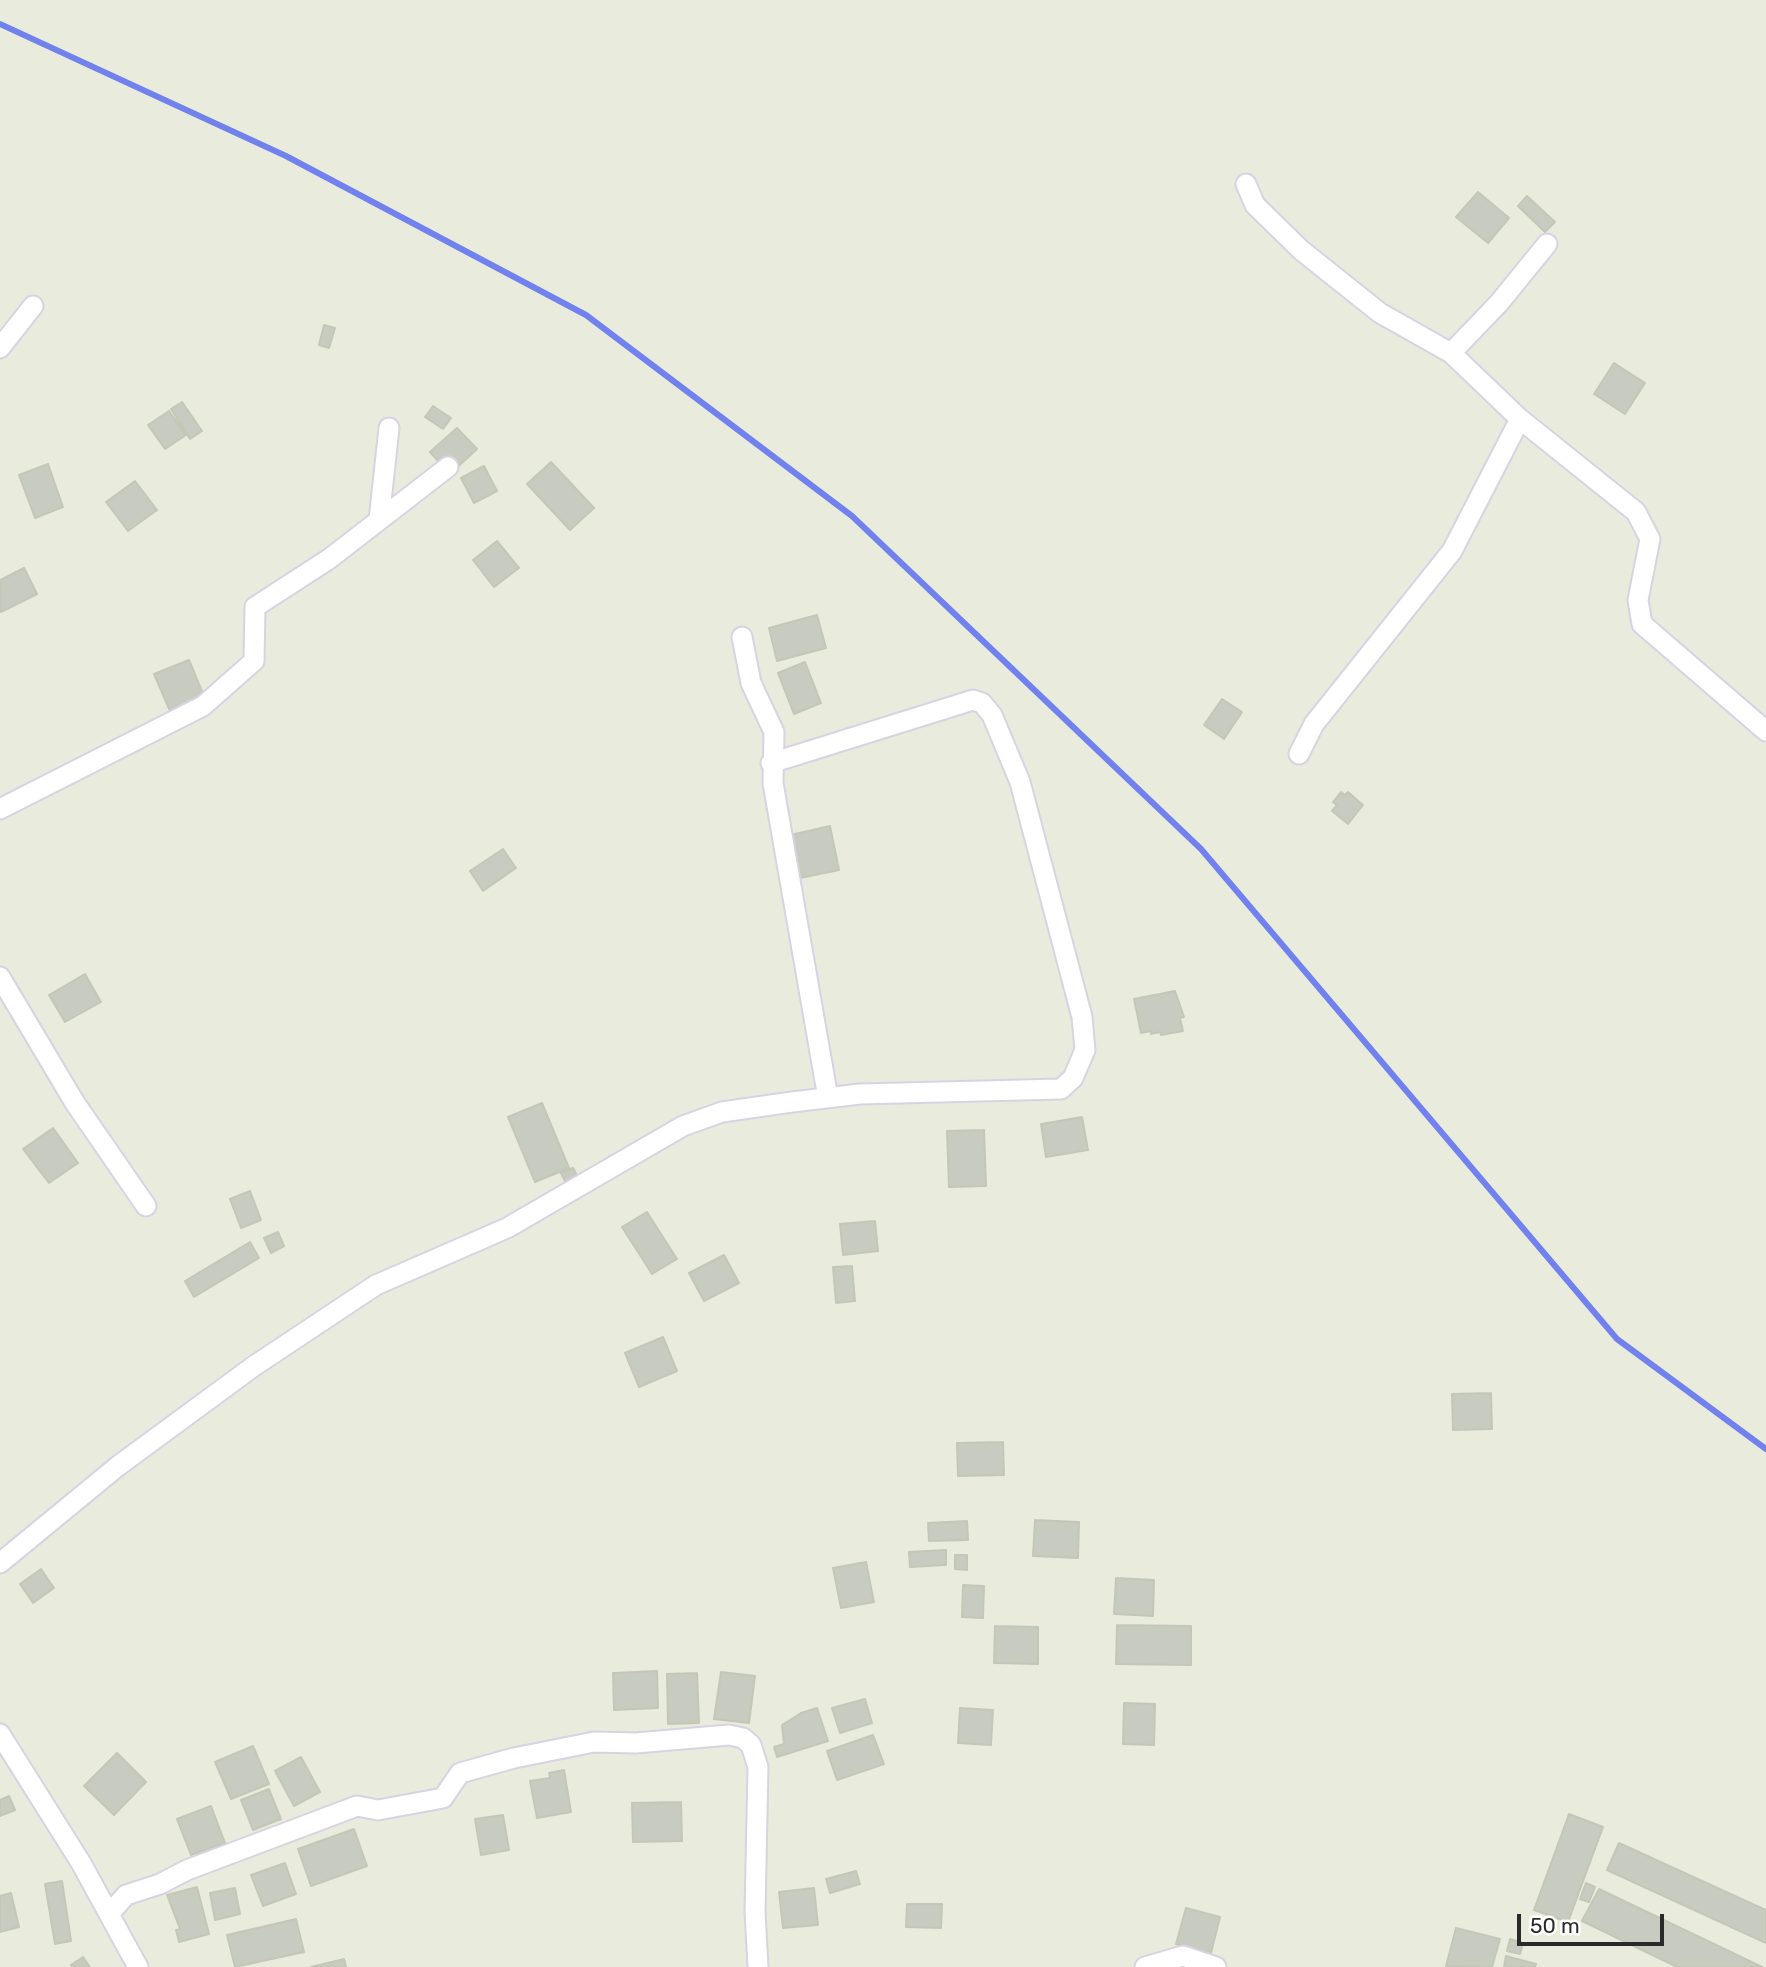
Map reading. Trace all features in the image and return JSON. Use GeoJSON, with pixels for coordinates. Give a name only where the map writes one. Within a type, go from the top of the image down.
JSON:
{"type":"FeatureCollection","features":[{"type":"Feature","properties":{"kind":"street"},"geometry":{"type":"LineString","coordinates":[[1246,184],[1255,205],[1301,250],[1380,313],[1451,353],[1520,419],[1636,512],[1650,538],[1638,600],[1642,624],[1766,730]]}},
{"type":"Feature","properties":{"kind":"street"},"geometry":{"type":"LineString","coordinates":[[1451,353],[1499,303],[1546,244]]}},
{"type":"Feature","properties":{"kind":"street"},"geometry":{"type":"LineString","coordinates":[[0,348],[33,306]]}},
{"type":"Feature","properties":{"kind":"street"},"geometry":{"type":"LineString","coordinates":[[1299,754],[1314,724],[1452,551],[1520,419]]}},
{"type":"Feature","properties":{"kind":"street"},"geometry":{"type":"LineString","coordinates":[[379,520],[389,428]]}},
{"type":"Feature","properties":{"kind":"street"},"geometry":{"type":"LineString","coordinates":[[0,808],[203,706],[254,661],[255,607],[329,559],[448,467]]}},
{"type":"Feature","properties":{"kind":"street"},"geometry":{"type":"LineString","coordinates":[[742,637],[751,683],[774,732],[771,763],[828,1098]]}},
{"type":"Feature","properties":{"kind":"street"},"geometry":{"type":"LineString","coordinates":[[0,1563],[117,1466],[254,1366],[376,1285],[507,1228],[683,1126],[722,1112],[860,1094],[1061,1089],[1080,1065],[1084,1050],[1082,1017],[1020,782],[992,715],[982,703],[972,700],[947,707],[771,763]]}},
{"type":"Feature","properties":{"kind":"street"},"geometry":{"type":"LineString","coordinates":[[0,977],[75,1103],[146,1206]]}},
{"type":"Feature","properties":{"kind":"street"},"geometry":{"type":"LineString","coordinates":[[0,1734],[81,1863],[138,1967]]}},
{"type":"Feature","properties":{"kind":"street"},"geometry":{"type":"LineString","coordinates":[[109,1914],[126,1895],[357,1806],[378,1810],[443,1798],[460,1773],[514,1758],[594,1742],[636,1743],[729,1735],[743,1738],[751,1745],[758,1767],[755,1912],[758,1967]]}},
{"type":"Feature","properties":{"kind":"street"},"geometry":{"type":"LineString","coordinates":[[1145,1967],[1183,1956],[1216,1967]]}},
{"type":"Feature","properties":{"kind":"building"},"geometry":{"type":"Polygon","coordinates":[[[1478,192],[1509,218],[1488,243],[1456,217],[1478,192]]]}},
{"type":"Feature","properties":{"kind":"building"},"geometry":{"type":"Polygon","coordinates":[[[1527,196],[1555,222],[1545,232],[1518,206],[1527,196]]]}},
{"type":"Feature","properties":{"kind":"building"},"geometry":{"type":"Polygon","coordinates":[[[324,325],[335,328],[329,348],[319,345],[324,325]]]}},
{"type":"Feature","properties":{"kind":"building"},"geometry":{"type":"Polygon","coordinates":[[[1614,363],[1645,383],[1625,414],[1594,394],[1614,363]]]}},
{"type":"Feature","properties":{"kind":"building"},"geometry":{"type":"Polygon","coordinates":[[[182,402],[202,431],[190,439],[171,409],[182,402]]]}},
{"type":"Feature","properties":{"kind":"building"},"geometry":{"type":"Polygon","coordinates":[[[433,406],[451,418],[443,429],[425,417],[433,406]]]}},
{"type":"Feature","properties":{"kind":"building"},"geometry":{"type":"Polygon","coordinates":[[[169,411],[186,435],[165,449],[148,425],[169,411]]]}},
{"type":"Feature","properties":{"kind":"building"},"geometry":{"type":"Polygon","coordinates":[[[457,428],[477,449],[450,474],[430,452],[457,428]]]}},
{"type":"Feature","properties":{"kind":"building"},"geometry":{"type":"Polygon","coordinates":[[[551,462],[594,508],[570,530],[527,484],[551,462]]]}},
{"type":"Feature","properties":{"kind":"building"},"geometry":{"type":"Polygon","coordinates":[[[48,464],[63,507],[35,518],[19,475],[48,464]]]}},
{"type":"Feature","properties":{"kind":"building"},"geometry":{"type":"Polygon","coordinates":[[[484,466],[497,491],[474,503],[461,478],[484,466]]]}},
{"type":"Feature","properties":{"kind":"building"},"geometry":{"type":"Polygon","coordinates":[[[135,481],[157,510],[128,531],[106,502],[135,481]]]}},
{"type":"Feature","properties":{"kind":"building"},"geometry":{"type":"Polygon","coordinates":[[[497,541],[519,568],[494,587],[473,560],[497,541]]]}},
{"type":"Feature","properties":{"kind":"building"},"geometry":{"type":"Polygon","coordinates":[[[24,568],[37,594],[1,612],[0,580],[24,568]]]}},
{"type":"Feature","properties":{"kind":"building"},"geometry":{"type":"Polygon","coordinates":[[[817,615],[826,648],[777,661],[769,628],[817,615]]]}},
{"type":"Feature","properties":{"kind":"building"},"geometry":{"type":"Polygon","coordinates":[[[189,660],[204,696],[170,711],[154,674],[189,660]]]}},
{"type":"Feature","properties":{"kind":"building"},"geometry":{"type":"Polygon","coordinates":[[[805,662],[821,703],[794,714],[778,673],[805,662]]]}},
{"type":"Feature","properties":{"kind":"building"},"geometry":{"type":"Polygon","coordinates":[[[1222,699],[1242,712],[1224,739],[1204,725],[1222,699]]]}},
{"type":"Feature","properties":{"kind":"building"},"geometry":{"type":"Polygon","coordinates":[[[1341,792],[1345,795],[1348,792],[1363,805],[1348,824],[1332,811],[1337,805],[1333,802],[1341,792]]]}},
{"type":"Feature","properties":{"kind":"building"},"geometry":{"type":"Polygon","coordinates":[[[830,826],[839,870],[795,879],[786,836],[830,826]]]}},
{"type":"Feature","properties":{"kind":"building"},"geometry":{"type":"Polygon","coordinates":[[[503,849],[516,868],[483,891],[470,871],[503,849]]]}},
{"type":"Feature","properties":{"kind":"building"},"geometry":{"type":"Polygon","coordinates":[[[85,974],[101,1002],[65,1022],[49,995],[85,974]]]}},
{"type":"Feature","properties":{"kind":"building"},"geometry":{"type":"Polygon","coordinates":[[[1175,991],[1184,1017],[1180,1018],[1183,1031],[1161,1035],[1160,1032],[1151,1034],[1151,1031],[1141,1033],[1134,999],[1175,991]]]}},
{"type":"Feature","properties":{"kind":"building"},"geometry":{"type":"Polygon","coordinates":[[[542,1103],[569,1168],[535,1182],[508,1117],[542,1103]]]}},
{"type":"Feature","properties":{"kind":"building"},"geometry":{"type":"Polygon","coordinates":[[[1082,1117],[1088,1150],[1046,1157],[1041,1124],[1082,1117]]]}},
{"type":"Feature","properties":{"kind":"building"},"geometry":{"type":"Polygon","coordinates":[[[53,1128],[78,1163],[49,1183],[23,1149],[53,1128]]]}},
{"type":"Feature","properties":{"kind":"building"},"geometry":{"type":"Polygon","coordinates":[[[984,1130],[986,1186],[949,1187],[947,1131],[984,1130]]]}},
{"type":"Feature","properties":{"kind":"building"},"geometry":{"type":"Polygon","coordinates":[[[573,1168],[579,1179],[567,1185],[561,1173],[573,1168]]]}},
{"type":"Feature","properties":{"kind":"building"},"geometry":{"type":"Polygon","coordinates":[[[250,1191],[261,1220],[241,1228],[230,1199],[250,1191]]]}},
{"type":"Feature","properties":{"kind":"building"},"geometry":{"type":"Polygon","coordinates":[[[647,1212],[677,1259],[652,1274],[622,1227],[647,1212]]]}},
{"type":"Feature","properties":{"kind":"building"},"geometry":{"type":"Polygon","coordinates":[[[875,1221],[878,1251],[843,1255],[840,1224],[875,1221]]]}},
{"type":"Feature","properties":{"kind":"building"},"geometry":{"type":"Polygon","coordinates":[[[278,1232],[284,1246],[271,1253],[264,1238],[278,1232]]]}},
{"type":"Feature","properties":{"kind":"building"},"geometry":{"type":"Polygon","coordinates":[[[250,1242],[259,1258],[194,1297],[185,1281],[250,1242]]]}},
{"type":"Feature","properties":{"kind":"building"},"geometry":{"type":"Polygon","coordinates":[[[724,1255],[739,1283],[704,1301],[689,1273],[724,1255]]]}},
{"type":"Feature","properties":{"kind":"building"},"geometry":{"type":"Polygon","coordinates":[[[852,1266],[855,1301],[836,1303],[833,1267],[852,1266]]]}},
{"type":"Feature","properties":{"kind":"building"},"geometry":{"type":"Polygon","coordinates":[[[663,1337],[677,1371],[639,1387],[625,1353],[663,1337]]]}},
{"type":"Feature","properties":{"kind":"building"},"geometry":{"type":"Polygon","coordinates":[[[1491,1393],[1492,1429],[1453,1430],[1452,1394],[1491,1393]]]}},
{"type":"Feature","properties":{"kind":"building"},"geometry":{"type":"Polygon","coordinates":[[[1003,1442],[1004,1475],[958,1476],[957,1443],[1003,1442]]]}},
{"type":"Feature","properties":{"kind":"building"},"geometry":{"type":"Polygon","coordinates":[[[1035,1520],[1079,1522],[1078,1558],[1033,1556],[1035,1520]]]}},
{"type":"Feature","properties":{"kind":"building"},"geometry":{"type":"Polygon","coordinates":[[[967,1521],[968,1540],[929,1541],[928,1523],[967,1521]]]}},
{"type":"Feature","properties":{"kind":"building"},"geometry":{"type":"Polygon","coordinates":[[[946,1550],[946,1565],[910,1567],[909,1552],[946,1550]]]}},
{"type":"Feature","properties":{"kind":"building"},"geometry":{"type":"Polygon","coordinates":[[[955,1555],[967,1555],[967,1570],[955,1569],[955,1555]]]}},
{"type":"Feature","properties":{"kind":"building"},"geometry":{"type":"Polygon","coordinates":[[[866,1562],[874,1602],[841,1608],[833,1568],[866,1562]]]}},
{"type":"Feature","properties":{"kind":"building"},"geometry":{"type":"Polygon","coordinates":[[[41,1569],[54,1588],[33,1603],[20,1584],[41,1569]]]}},
{"type":"Feature","properties":{"kind":"building"},"geometry":{"type":"Polygon","coordinates":[[[1116,1578],[1154,1580],[1153,1616],[1114,1614],[1116,1578]]]}},
{"type":"Feature","properties":{"kind":"building"},"geometry":{"type":"Polygon","coordinates":[[[963,1585],[984,1586],[983,1618],[962,1617],[963,1585]]]}},
{"type":"Feature","properties":{"kind":"building"},"geometry":{"type":"Polygon","coordinates":[[[1117,1625],[1191,1626],[1191,1665],[1116,1664],[1117,1625]]]}},
{"type":"Feature","properties":{"kind":"building"},"geometry":{"type":"Polygon","coordinates":[[[995,1626],[1038,1627],[1038,1664],[994,1663],[995,1626]]]}},
{"type":"Feature","properties":{"kind":"building"},"geometry":{"type":"Polygon","coordinates":[[[657,1671],[658,1708],[614,1710],[613,1673],[657,1671]]]}},
{"type":"Feature","properties":{"kind":"building"},"geometry":{"type":"Polygon","coordinates":[[[721,1672],[755,1676],[749,1723],[714,1719],[721,1672]]]}},
{"type":"Feature","properties":{"kind":"building"},"geometry":{"type":"Polygon","coordinates":[[[697,1673],[699,1723],[668,1724],[667,1674],[697,1673]]]}},
{"type":"Feature","properties":{"kind":"building"},"geometry":{"type":"Polygon","coordinates":[[[865,1699],[872,1723],[840,1733],[832,1708],[865,1699]]]}},
{"type":"Feature","properties":{"kind":"building"},"geometry":{"type":"Polygon","coordinates":[[[1124,1703],[1155,1704],[1154,1745],[1123,1744],[1124,1703]]]}},
{"type":"Feature","properties":{"kind":"building"},"geometry":{"type":"Polygon","coordinates":[[[817,1708],[828,1741],[777,1757],[774,1747],[784,1744],[782,1725],[801,1713],[817,1708]]]}},
{"type":"Feature","properties":{"kind":"building"},"geometry":{"type":"Polygon","coordinates":[[[960,1708],[993,1710],[991,1745],[958,1743],[960,1708]]]}},
{"type":"Feature","properties":{"kind":"building"},"geometry":{"type":"Polygon","coordinates":[[[873,1735],[884,1764],[837,1780],[827,1751],[873,1735]]]}},
{"type":"Feature","properties":{"kind":"building"},"geometry":{"type":"Polygon","coordinates":[[[253,1746],[269,1784],[231,1799],[215,1762],[253,1746]]]}},
{"type":"Feature","properties":{"kind":"building"},"geometry":{"type":"Polygon","coordinates":[[[117,1753],[146,1782],[114,1815],[84,1786],[117,1753]]]}},
{"type":"Feature","properties":{"kind":"building"},"geometry":{"type":"Polygon","coordinates":[[[301,1757],[320,1792],[294,1806],[275,1771],[301,1757]]]}},
{"type":"Feature","properties":{"kind":"building"},"geometry":{"type":"Polygon","coordinates":[[[564,1770],[571,1812],[537,1818],[530,1781],[550,1778],[549,1773],[564,1770]]]}},
{"type":"Feature","properties":{"kind":"building"},"geometry":{"type":"Polygon","coordinates":[[[269,1789],[281,1819],[253,1830],[241,1800],[269,1789]]]}},
{"type":"Feature","properties":{"kind":"building"},"geometry":{"type":"Polygon","coordinates":[[[9,1796],[15,1810],[0,1816],[0,1800],[9,1796]]]}},
{"type":"Feature","properties":{"kind":"building"},"geometry":{"type":"Polygon","coordinates":[[[681,1802],[682,1841],[633,1842],[632,1803],[681,1802]]]}},
{"type":"Feature","properties":{"kind":"building"},"geometry":{"type":"Polygon","coordinates":[[[211,1806],[225,1843],[191,1855],[177,1819],[211,1806]]]}},
{"type":"Feature","properties":{"kind":"building"},"geometry":{"type":"Polygon","coordinates":[[[1569,1814],[1603,1827],[1568,1922],[1534,1910],[1569,1814]]]}},
{"type":"Feature","properties":{"kind":"building"},"geometry":{"type":"Polygon","coordinates":[[[503,1815],[509,1850],[481,1855],[475,1819],[503,1815]]]}},
{"type":"Feature","properties":{"kind":"building"},"geometry":{"type":"Polygon","coordinates":[[[354,1829],[367,1866],[311,1886],[298,1849],[354,1829]]]}},
{"type":"Feature","properties":{"kind":"building"},"geometry":{"type":"Polygon","coordinates":[[[1619,1843],[1766,1910],[1766,1943],[1607,1870],[1619,1843]]]}},
{"type":"Feature","properties":{"kind":"building"},"geometry":{"type":"Polygon","coordinates":[[[285,1863],[296,1894],[263,1906],[251,1875],[285,1863]]]}},
{"type":"Feature","properties":{"kind":"building"},"geometry":{"type":"Polygon","coordinates":[[[856,1871],[860,1884],[830,1893],[826,1879],[856,1871]]]}},
{"type":"Feature","properties":{"kind":"building"},"geometry":{"type":"Polygon","coordinates":[[[62,1881],[71,1941],[55,1944],[45,1884],[62,1881]]]}},
{"type":"Feature","properties":{"kind":"building"},"geometry":{"type":"Polygon","coordinates":[[[1586,1883],[1595,1887],[1589,1902],[1580,1899],[1586,1883]]]}},
{"type":"Feature","properties":{"kind":"building"},"geometry":{"type":"Polygon","coordinates":[[[197,1887],[209,1934],[179,1942],[176,1930],[180,1929],[167,1895],[197,1887]]]}},
{"type":"Feature","properties":{"kind":"building"},"geometry":{"type":"Polygon","coordinates":[[[235,1888],[240,1914],[215,1920],[210,1893],[235,1888]]]}},
{"type":"Feature","properties":{"kind":"building"},"geometry":{"type":"Polygon","coordinates":[[[814,1888],[818,1925],[783,1928],[779,1892],[814,1888]]]}},
{"type":"Feature","properties":{"kind":"building"},"geometry":{"type":"Polygon","coordinates":[[[1599,1889],[1762,1967],[1677,1967],[1582,1921],[1599,1889]]]}},
{"type":"Feature","properties":{"kind":"building"},"geometry":{"type":"Polygon","coordinates":[[[11,1893],[19,1927],[0,1932],[0,1896],[11,1893]]]}},
{"type":"Feature","properties":{"kind":"building"},"geometry":{"type":"Polygon","coordinates":[[[907,1904],[942,1904],[941,1928],[906,1927],[907,1904]]]}},
{"type":"Feature","properties":{"kind":"building"},"geometry":{"type":"Polygon","coordinates":[[[1186,1908],[1220,1917],[1211,1953],[1176,1944],[1186,1908]]]}},
{"type":"Feature","properties":{"kind":"building"},"geometry":{"type":"Polygon","coordinates":[[[296,1919],[304,1952],[235,1967],[227,1935],[296,1919]]]}},
{"type":"Feature","properties":{"kind":"building"},"geometry":{"type":"Polygon","coordinates":[[[1456,1928],[1500,1939],[1492,1967],[1446,1966],[1456,1928]]]}},
{"type":"Feature","properties":{"kind":"building"},"geometry":{"type":"Polygon","coordinates":[[[1510,1939],[1523,1943],[1520,1954],[1507,1951],[1510,1939]]]}},
{"type":"Feature","properties":{"kind":"building"},"geometry":{"type":"Polygon","coordinates":[[[1506,1956],[1536,1964],[1535,1967],[1504,1967],[1506,1956]]]}},
{"type":"Feature","properties":{"kind":"building"},"geometry":{"type":"Polygon","coordinates":[[[83,1957],[90,1967],[72,1967],[71,1965],[83,1957]]]}},
{"type":"Feature","properties":{"kind":"building"},"geometry":{"type":"Polygon","coordinates":[[[344,1959],[346,1967],[311,1967],[344,1959]]]}},
{"type":"Feature","properties":{"kind":"waterway"},"geometry":{"type":"LineString","coordinates":[[0,24],[286,156],[586,315],[852,516],[1201,849],[1617,1339],[1766,1449]]}}]}
